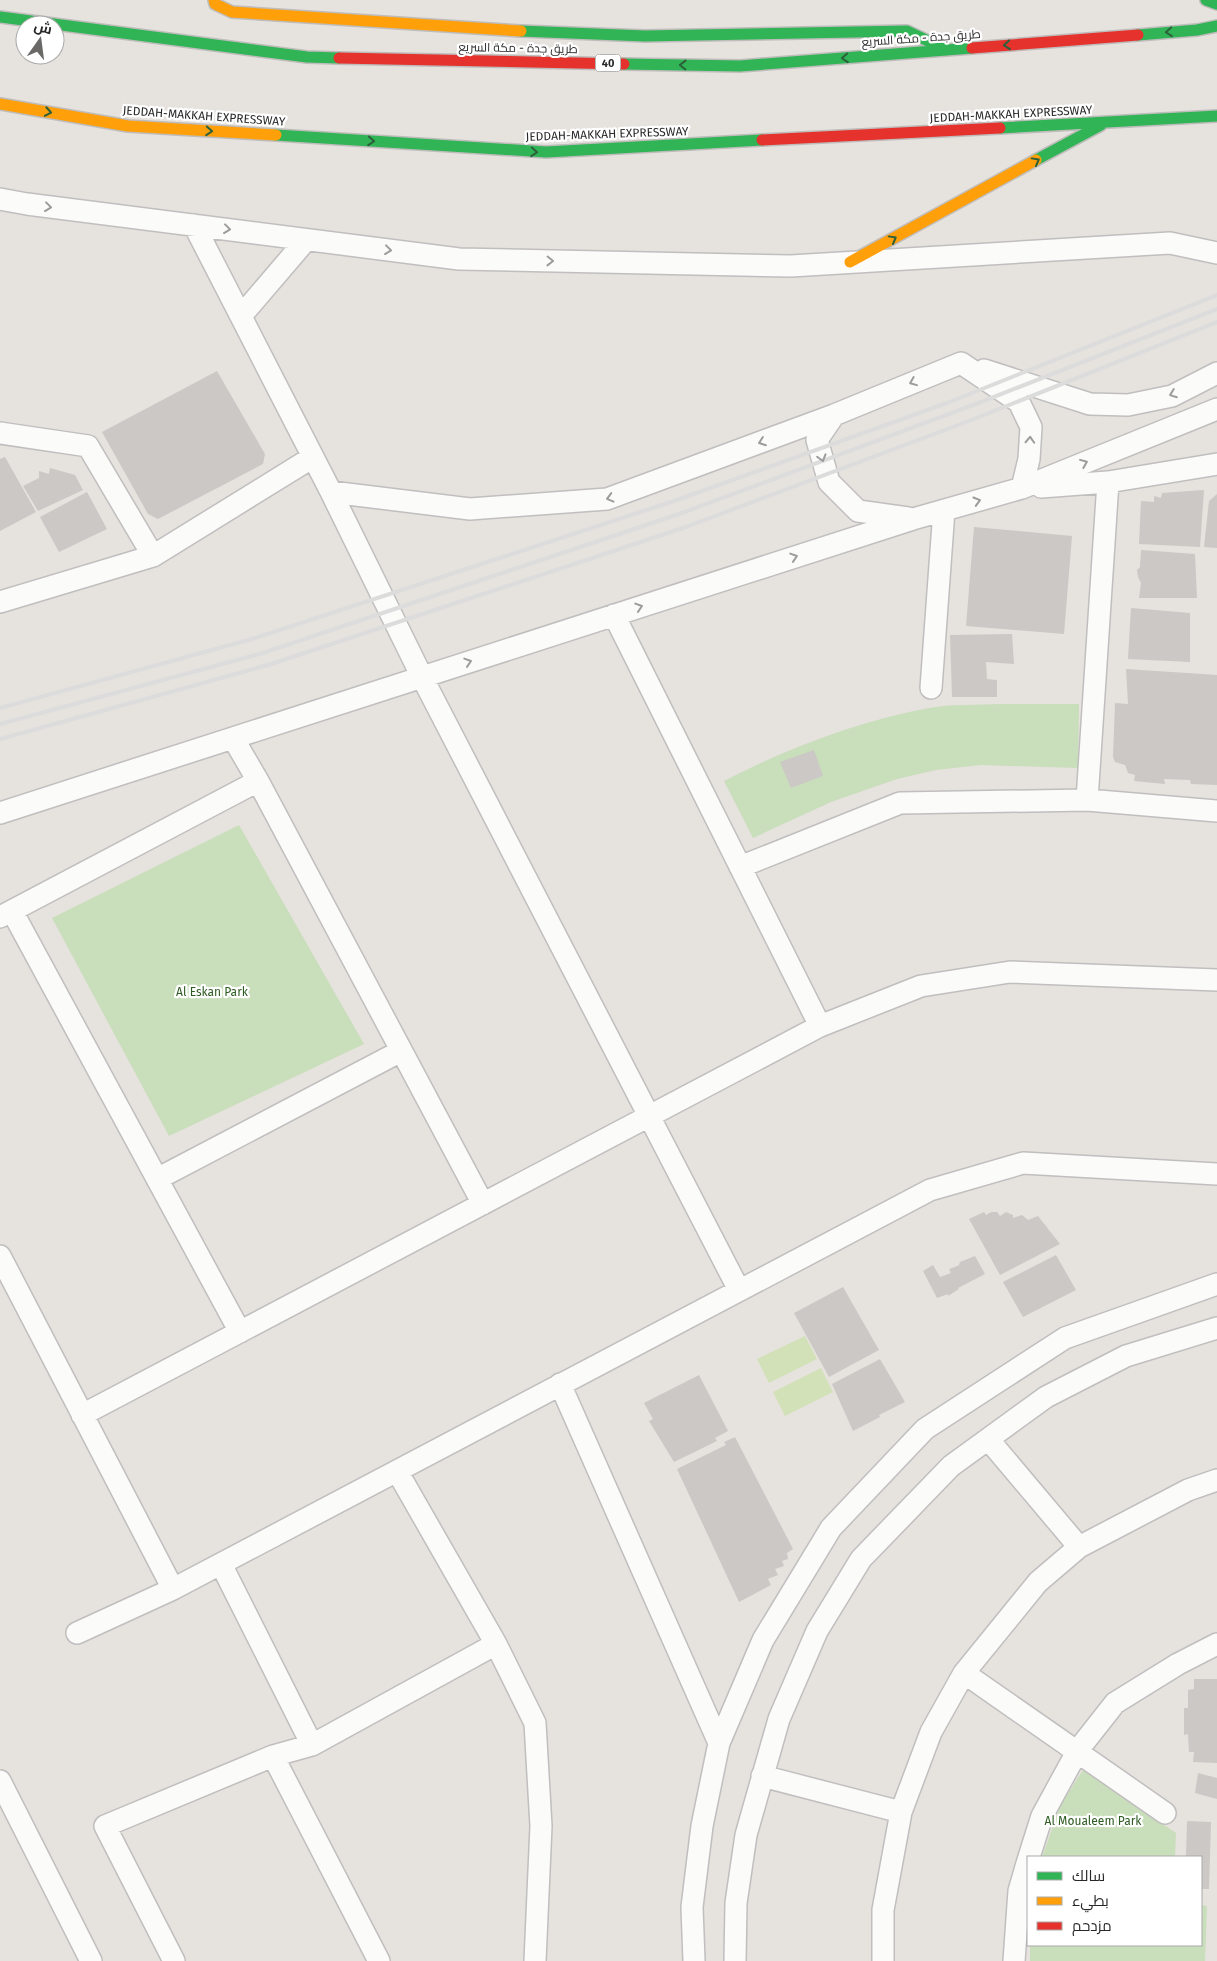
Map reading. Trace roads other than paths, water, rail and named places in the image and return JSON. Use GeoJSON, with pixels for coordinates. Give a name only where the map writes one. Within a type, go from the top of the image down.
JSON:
{"type":"FeatureCollection","features":[{"type":"Feature","properties":{"kind":"highway"},"geometry":{"type":"LineString","coordinates":[[214,0],[215,4],[232,12],[645,36],[907,32],[947,50]]}},
{"type":"Feature","properties":{"kind":"highway"},"geometry":{"type":"LineString","coordinates":[[1206,0],[1217,4]]}},
{"type":"Feature","properties":{"kind":"highway","name":"طريق جدة - مكة السريع"},"geometry":{"type":"LineString","coordinates":[[0,17],[307,57],[740,66],[1197,30],[1217,26]]}},
{"type":"Feature","properties":{"kind":"highway","name":"JEDDAH-MAKKAH EXPRESSWAY"},"geometry":{"type":"LineString","coordinates":[[0,104],[128,126],[546,152],[1217,116]]}},
{"type":"Feature","properties":{"kind":"highway"},"geometry":{"type":"LineString","coordinates":[[850,262],[1107,122]]}},
{"type":"Feature","properties":{"kind":"street"},"geometry":{"type":"LineString","coordinates":[[0,199],[460,259],[791,266],[1170,243],[1217,254]]}},
{"type":"Feature","properties":{"kind":"street"},"geometry":{"type":"LineString","coordinates":[[194,225],[331,492],[422,677],[739,1290]]}},
{"type":"Feature","properties":{"kind":"street"},"geometry":{"type":"LineString","coordinates":[[241,316],[306,240]]}},
{"type":"Feature","properties":{"kind":"street"},"geometry":{"type":"LineString","coordinates":[[331,492],[470,509],[607,499],[834,415],[961,363],[1090,404],[1128,405],[1172,396],[1217,373]]}},
{"type":"Feature","properties":{"kind":"street"},"geometry":{"type":"LineString","coordinates":[[961,363],[1019,402],[1031,427],[1029,459],[1022,488]]}},
{"type":"Feature","properties":{"kind":"street"},"geometry":{"type":"LineString","coordinates":[[0,813],[913,519],[1022,488],[1217,409]]}},
{"type":"Feature","properties":{"kind":"street"},"geometry":{"type":"LineString","coordinates":[[834,415],[818,440],[829,482],[858,511],[913,519]]}},
{"type":"Feature","properties":{"kind":"street"},"geometry":{"type":"LineString","coordinates":[[0,432],[88,446],[154,556]]}},
{"type":"Feature","properties":{"kind":"street"},"geometry":{"type":"LineString","coordinates":[[0,602],[154,556],[313,457]]}},
{"type":"Feature","properties":{"kind":"street"},"geometry":{"type":"LineString","coordinates":[[1022,488],[1108,482],[1217,464]]}},
{"type":"Feature","properties":{"kind":"street"},"geometry":{"type":"LineString","coordinates":[[1087,800],[1108,482]]}},
{"type":"Feature","properties":{"kind":"street"},"geometry":{"type":"LineString","coordinates":[[931,688],[944,510]]}},
{"type":"Feature","properties":{"kind":"street"},"geometry":{"type":"LineString","coordinates":[[614,615],[820,1026]]}},
{"type":"Feature","properties":{"kind":"street"},"geometry":{"type":"LineString","coordinates":[[233,738],[258,781],[483,1204]]}},
{"type":"Feature","properties":{"kind":"street"},"geometry":{"type":"LineString","coordinates":[[240,1332],[157,1179],[6,914],[258,781]]}},
{"type":"Feature","properties":{"kind":"street"},"geometry":{"type":"LineString","coordinates":[[740,867],[900,803],[1087,800],[1217,811]]}},
{"type":"Feature","properties":{"kind":"street"},"geometry":{"type":"LineString","coordinates":[[82,1415],[820,1026],[921,986],[1010,972],[1217,980]]}},
{"type":"Feature","properties":{"kind":"street"},"geometry":{"type":"LineString","coordinates":[[157,1179],[401,1051]]}},
{"type":"Feature","properties":{"kind":"street"},"geometry":{"type":"LineString","coordinates":[[77,1632],[173,1589],[930,1190],[1023,1163],[1217,1174]]}},
{"type":"Feature","properties":{"kind":"street"},"geometry":{"type":"LineString","coordinates":[[0,1256],[173,1589]]}},
{"type":"Feature","properties":{"kind":"street"},"geometry":{"type":"LineString","coordinates":[[694,1961],[692,1907],[702,1826],[719,1743],[763,1640],[831,1528],[925,1429],[1065,1338],[1217,1284]]}},
{"type":"Feature","properties":{"kind":"street"},"geometry":{"type":"LineString","coordinates":[[735,1961],[738,1893],[746,1835],[779,1719],[817,1630],[861,1559],[951,1466],[1046,1397],[1126,1356],[1217,1328]]}},
{"type":"Feature","properties":{"kind":"street"},"geometry":{"type":"LineString","coordinates":[[560,1384],[719,1743]]}},
{"type":"Feature","properties":{"kind":"street"},"geometry":{"type":"LineString","coordinates":[[988,1439],[1079,1547]]}},
{"type":"Feature","properties":{"kind":"street"},"geometry":{"type":"LineString","coordinates":[[397,1471],[496,1644],[535,1723],[541,1826],[535,1961]]}},
{"type":"Feature","properties":{"kind":"street"},"geometry":{"type":"LineString","coordinates":[[884,1961],[883,1910],[900,1812],[931,1732],[964,1673],[1038,1582],[1079,1547],[1188,1490],[1217,1480]]}},
{"type":"Feature","properties":{"kind":"street"},"geometry":{"type":"LineString","coordinates":[[221,1564],[312,1745]]}},
{"type":"Feature","properties":{"kind":"street"},"geometry":{"type":"LineString","coordinates":[[174,1961],[105,1826],[273,1756],[312,1745],[496,1644]]}},
{"type":"Feature","properties":{"kind":"street"},"geometry":{"type":"LineString","coordinates":[[1030,1856],[1042,1816],[1078,1750],[1115,1703],[1178,1664],[1217,1644]]}},
{"type":"Feature","properties":{"kind":"street"},"geometry":{"type":"LineString","coordinates":[[964,1673],[1078,1750],[1165,1813]]}},
{"type":"Feature","properties":{"kind":"street"},"geometry":{"type":"LineString","coordinates":[[273,1756],[379,1961]]}},
{"type":"Feature","properties":{"kind":"street"},"geometry":{"type":"LineString","coordinates":[[762,1776],[900,1812]]}},
{"type":"Feature","properties":{"kind":"street"},"geometry":{"type":"LineString","coordinates":[[0,1781],[91,1961]]}},
{"type":"Feature","properties":{"kind":"street"},"geometry":{"type":"LineString","coordinates":[[1014,1961],[1019,1891],[1027,1865]]}},
{"type":"Feature","properties":{"kind":"railway"},"geometry":{"type":"LineString","coordinates":[[0,708],[252,639],[674,501],[947,403],[1217,295]]}},
{"type":"Feature","properties":{"kind":"railway"},"geometry":{"type":"LineString","coordinates":[[0,724],[263,653],[679,514],[976,404],[1217,309]]}},
{"type":"Feature","properties":{"kind":"railway"},"geometry":{"type":"LineString","coordinates":[[0,739],[268,665],[683,528],[969,421],[1217,322]]}},
{"type":"Feature","properties":{"kind":"park label","name":"Al Eskan Park"},"geometry":{"type":"Point","coordinates":[212,992]}},
{"type":"Feature","properties":{"kind":"park label","name":"Al Moualeem Park"},"geometry":{"type":"Point","coordinates":[1093,1821]}}]}
